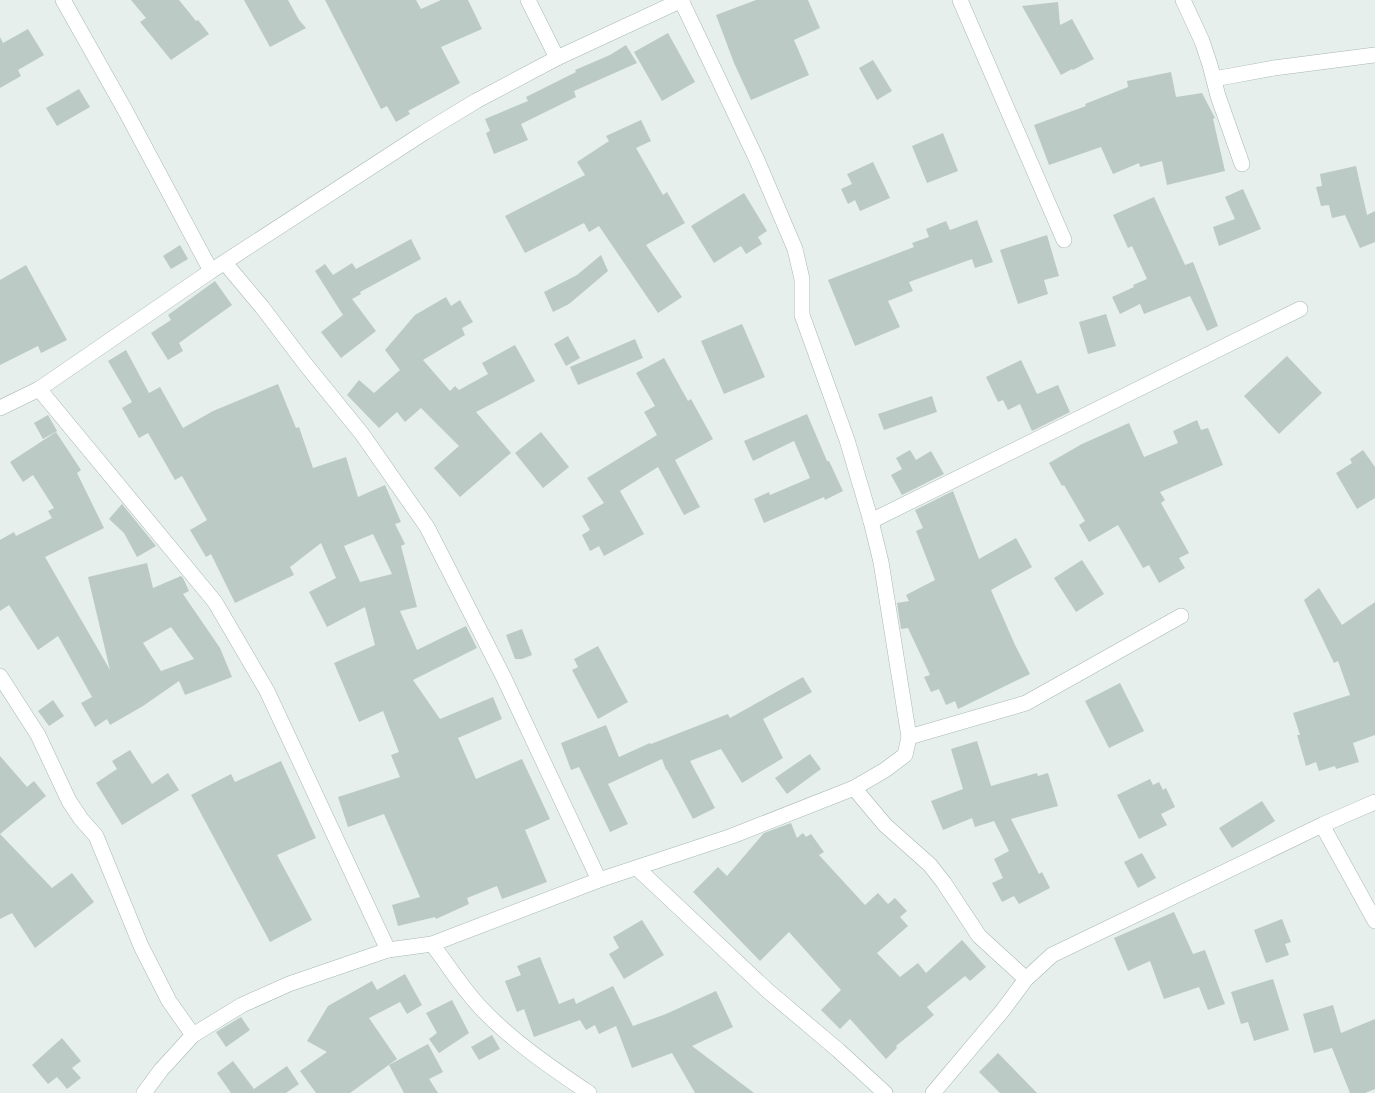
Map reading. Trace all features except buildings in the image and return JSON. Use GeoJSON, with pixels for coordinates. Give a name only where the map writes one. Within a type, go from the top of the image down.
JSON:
{"type":"FeatureCollection","features":[{"type":"Feature","properties":{"kind":"street"},"geometry":{"type":"LineString","coordinates":[[63,0],[126,110],[211,271]]}},
{"type":"Feature","properties":{"kind":"street"},"geometry":{"type":"LineString","coordinates":[[528,0],[557,58]]}},
{"type":"Feature","properties":{"kind":"street"},"geometry":{"type":"LineString","coordinates":[[0,408],[39,389],[211,271],[476,101],[557,58],[682,0],[761,168],[795,249],[802,279],[802,315],[847,440],[881,562],[909,737],[905,755],[885,770],[854,788],[732,836],[599,880],[432,944],[388,950],[289,984],[242,1005],[193,1035],[161,1070],[144,1093]]}},
{"type":"Feature","properties":{"kind":"street"},"geometry":{"type":"LineString","coordinates":[[960,0],[1064,240]]}},
{"type":"Feature","properties":{"kind":"street"},"geometry":{"type":"LineString","coordinates":[[1183,0],[1202,41],[1242,164]]}},
{"type":"Feature","properties":{"kind":"street"},"geometry":{"type":"LineString","coordinates":[[1214,79],[1274,68],[1375,55]]}},
{"type":"Feature","properties":{"kind":"street"},"geometry":{"type":"LineString","coordinates":[[224,263],[262,307],[362,434],[427,526],[504,676],[599,880]]}},
{"type":"Feature","properties":{"kind":"street"},"geometry":{"type":"LineString","coordinates":[[871,521],[1300,309]]}},
{"type":"Feature","properties":{"kind":"street"},"geometry":{"type":"LineString","coordinates":[[39,389],[215,602],[267,691],[388,950]]}},
{"type":"Feature","properties":{"kind":"street"},"geometry":{"type":"LineString","coordinates":[[909,737],[1026,703],[1181,616]]}},
{"type":"Feature","properties":{"kind":"street"},"geometry":{"type":"LineString","coordinates":[[0,676],[38,736],[69,801],[96,836],[141,946],[169,1001],[193,1035]]}},
{"type":"Feature","properties":{"kind":"street"},"geometry":{"type":"LineString","coordinates":[[854,788],[885,825],[930,865],[979,936],[1026,979]]}},
{"type":"Feature","properties":{"kind":"street"},"geometry":{"type":"LineString","coordinates":[[932,1093],[1003,1010],[1026,979],[1052,956],[1322,825],[1375,802]]}},
{"type":"Feature","properties":{"kind":"street"},"geometry":{"type":"LineString","coordinates":[[1322,825],[1375,921]]}},
{"type":"Feature","properties":{"kind":"street"},"geometry":{"type":"LineString","coordinates":[[637,868],[768,990],[838,1050],[884,1093]]}},
{"type":"Feature","properties":{"kind":"street"},"geometry":{"type":"LineString","coordinates":[[432,944],[465,990],[500,1027],[589,1093]]}}]}
